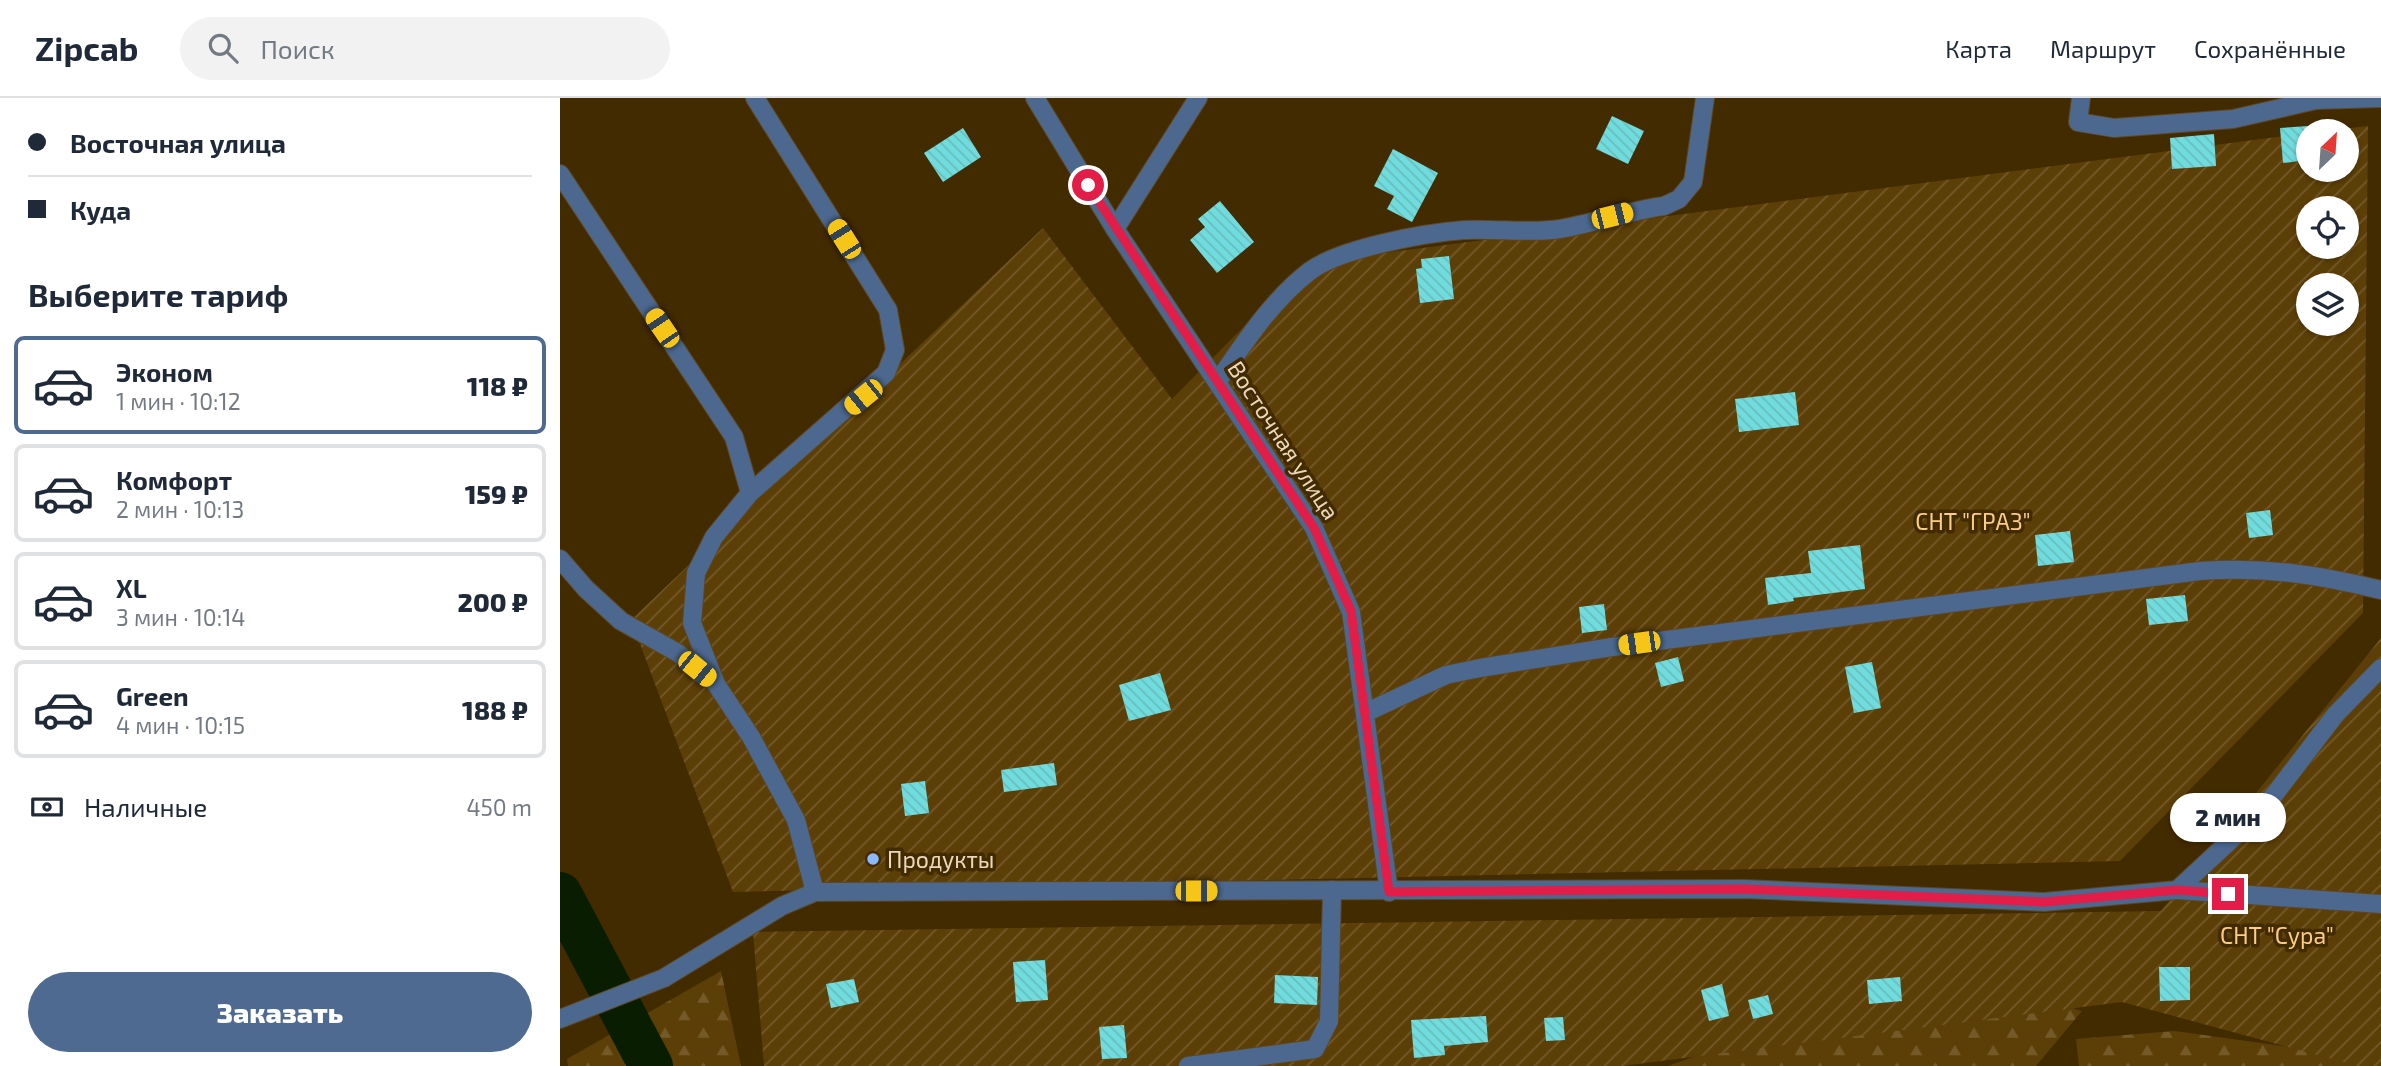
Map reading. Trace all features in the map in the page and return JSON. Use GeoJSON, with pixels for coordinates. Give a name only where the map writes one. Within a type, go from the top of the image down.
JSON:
{"type":"FeatureCollection","features":[{"type":"Feature","properties":{"kind":"street"},"geometry":{"type":"LineString","coordinates":[[755,98],[888,310],[895,350],[887,373],[871,389],[750,493],[715,537],[696,573],[692,623],[716,684],[751,737],[796,820],[815,892]]}},
{"type":"Feature","properties":{"kind":"street","name":"Восточная улица"},"geometry":{"type":"LineString","coordinates":[[1035,98],[1115,229],[1218,381],[1320,540],[1351,611],[1389,892]]}},
{"type":"Feature","properties":{"kind":"street"},"geometry":{"type":"LineString","coordinates":[[1115,229],[1198,98]]}},
{"type":"Feature","properties":{"kind":"street"},"geometry":{"type":"LineString","coordinates":[[1218,381],[1249,336],[1288,290],[1312,270],[1334,258],[1376,246],[1464,230],[1560,229],[1664,206],[1679,199],[1693,182],[1705,98]]}},
{"type":"Feature","properties":{"kind":"street"},"geometry":{"type":"LineString","coordinates":[[2081,98],[2078,122],[2114,128],[2233,119],[2316,99],[2381,99]]}},
{"type":"Feature","properties":{"kind":"street"},"geometry":{"type":"LineString","coordinates":[[560,174],[734,437],[750,493]]}},
{"type":"Feature","properties":{"kind":"street"},"geometry":{"type":"LineString","coordinates":[[560,559],[586,589],[621,621],[678,653],[716,684]]}},
{"type":"Feature","properties":{"kind":"street"},"geometry":{"type":"LineString","coordinates":[[1365,713],[1446,675],[1480,668],[1612,647],[2200,571],[2242,567],[2281,570],[2322,576],[2381,590]]}},
{"type":"Feature","properties":{"kind":"street"},"geometry":{"type":"LineString","coordinates":[[2177,890],[2261,812],[2336,714],[2381,668]]}},
{"type":"Feature","properties":{"kind":"street"},"geometry":{"type":"LineString","coordinates":[[560,1019],[664,978],[782,906],[815,892],[1743,889],[2044,902],[2177,890],[2381,904]]}},
{"type":"Feature","properties":{"kind":"street"},"geometry":{"type":"LineString","coordinates":[[1188,1066],[1315,1049],[1329,1021],[1332,890]]}},
{"type":"Feature","properties":{"kind":"green space","name":"СНТ \"ГРАЗ\""},"geometry":{"type":"Polygon","coordinates":[[[2368,126],[2363,613],[2120,861],[733,892],[631,620],[1043,228],[1172,399],[1307,263],[2296,135],[2296,182],[2359,182],[2359,127],[2368,126]]]}},
{"type":"Feature","properties":{"kind":"green space","name":"СНТ \"Сура\""},"geometry":{"type":"Polygon","coordinates":[[[2381,638],[2381,1066],[2358,1066],[2122,1002],[1622,1066],[764,1066],[753,932],[2161,911],[2381,638]]]}},
{"type":"Feature","properties":{"kind":"green space"},"geometry":{"type":"Polygon","coordinates":[[[721,971],[741,1066],[568,1066],[567,1059],[721,971]]]}},
{"type":"Feature","properties":{"kind":"green space"},"geometry":{"type":"Polygon","coordinates":[[[2037,997],[2082,1011],[2036,1066],[1668,1066],[1814,1014],[2037,997]]]}},
{"type":"Feature","properties":{"kind":"green space"},"geometry":{"type":"Polygon","coordinates":[[[2175,1031],[2318,1051],[2373,1066],[2079,1066],[2076,1039],[2175,1031]]]}},
{"type":"Feature","properties":{"kind":"building"},"geometry":{"type":"Polygon","coordinates":[[[1612,116],[1644,131],[1628,164],[1596,149],[1612,116]]]}},
{"type":"Feature","properties":{"kind":"building"},"geometry":{"type":"Polygon","coordinates":[[[2296,127],[2296,161],[2283,163],[2280,128],[2296,127]]]}},
{"type":"Feature","properties":{"kind":"building"},"geometry":{"type":"Polygon","coordinates":[[[963,128],[981,157],[943,182],[924,153],[963,128]]]}},
{"type":"Feature","properties":{"kind":"building"},"geometry":{"type":"Polygon","coordinates":[[[2214,134],[2216,166],[2172,169],[2170,138],[2214,134]]]}},
{"type":"Feature","properties":{"kind":"building"},"geometry":{"type":"Polygon","coordinates":[[[1393,149],[1438,173],[1412,222],[1387,209],[1394,196],[1374,186],[1393,149]]]}},
{"type":"Feature","properties":{"kind":"building"},"geometry":{"type":"Polygon","coordinates":[[[1220,201],[1254,242],[1217,273],[1190,240],[1205,227],[1198,219],[1220,201]]]}},
{"type":"Feature","properties":{"kind":"building"},"geometry":{"type":"Polygon","coordinates":[[[1449,256],[1454,299],[1420,303],[1416,269],[1422,268],[1421,259],[1449,256]]]}},
{"type":"Feature","properties":{"kind":"building"},"geometry":{"type":"Polygon","coordinates":[[[1795,392],[1799,425],[1739,432],[1735,399],[1795,392]]]}},
{"type":"Feature","properties":{"kind":"building"},"geometry":{"type":"Polygon","coordinates":[[[2270,510],[2273,535],[2249,538],[2246,513],[2270,510]]]}},
{"type":"Feature","properties":{"kind":"building"},"geometry":{"type":"Polygon","coordinates":[[[2070,531],[2074,562],[2038,566],[2035,535],[2070,531]]]}},
{"type":"Feature","properties":{"kind":"building"},"geometry":{"type":"Polygon","coordinates":[[[1860,545],[1865,589],[1793,598],[1794,601],[1768,605],[1765,578],[1811,573],[1808,551],[1860,545]]]}},
{"type":"Feature","properties":{"kind":"building"},"geometry":{"type":"Polygon","coordinates":[[[2185,595],[2188,621],[2149,625],[2146,599],[2185,595]]]}},
{"type":"Feature","properties":{"kind":"building"},"geometry":{"type":"Polygon","coordinates":[[[1604,604],[1607,630],[1582,633],[1579,607],[1604,604]]]}},
{"type":"Feature","properties":{"kind":"building"},"geometry":{"type":"Polygon","coordinates":[[[1678,657],[1684,681],[1661,687],[1655,663],[1678,657]]]}},
{"type":"Feature","properties":{"kind":"building"},"geometry":{"type":"Polygon","coordinates":[[[1872,662],[1881,708],[1854,713],[1845,667],[1872,662]]]}},
{"type":"Feature","properties":{"kind":"building"},"geometry":{"type":"Polygon","coordinates":[[[1160,673],[1171,710],[1129,721],[1119,685],[1160,673]]]}},
{"type":"Feature","properties":{"kind":"building"},"geometry":{"type":"Polygon","coordinates":[[[1054,763],[1057,785],[1004,792],[1001,770],[1054,763]]]}},
{"type":"Feature","properties":{"kind":"building"},"geometry":{"type":"Polygon","coordinates":[[[925,781],[929,813],[905,816],[901,784],[925,781]]]}},
{"type":"Feature","properties":{"kind":"building"},"geometry":{"type":"Polygon","coordinates":[[[1045,960],[1048,1000],[1016,1002],[1013,962],[1045,960]]]}},
{"type":"Feature","properties":{"kind":"building"},"geometry":{"type":"Polygon","coordinates":[[[2159,967],[2190,967],[2190,1000],[2160,1001],[2159,967]]]}},
{"type":"Feature","properties":{"kind":"building"},"geometry":{"type":"Polygon","coordinates":[[[1275,975],[1318,977],[1317,1005],[1274,1003],[1275,975]]]}},
{"type":"Feature","properties":{"kind":"building"},"geometry":{"type":"Polygon","coordinates":[[[1900,977],[1902,1001],[1869,1004],[1867,980],[1900,977]]]}},
{"type":"Feature","properties":{"kind":"building"},"geometry":{"type":"Polygon","coordinates":[[[854,979],[859,1002],[831,1008],[826,984],[854,979]]]}},
{"type":"Feature","properties":{"kind":"building"},"geometry":{"type":"Polygon","coordinates":[[[1722,984],[1729,1016],[1709,1021],[1701,990],[1722,984]]]}},
{"type":"Feature","properties":{"kind":"building"},"geometry":{"type":"Polygon","coordinates":[[[1768,995],[1773,1014],[1753,1019],[1748,1000],[1768,995]]]}},
{"type":"Feature","properties":{"kind":"building"},"geometry":{"type":"Polygon","coordinates":[[[1486,1016],[1488,1042],[1444,1046],[1445,1055],[1414,1058],[1411,1020],[1486,1016]]]}},
{"type":"Feature","properties":{"kind":"building"},"geometry":{"type":"Polygon","coordinates":[[[1563,1017],[1565,1040],[1546,1041],[1544,1018],[1563,1017]]]}},
{"type":"Feature","properties":{"kind":"building"},"geometry":{"type":"Polygon","coordinates":[[[1124,1025],[1127,1058],[1102,1059],[1099,1027],[1124,1025]]]}},
{"type":"Feature","properties":{"kind":"waterway"},"geometry":{"type":"LineString","coordinates":[[560,894],[651,1066]]}},
{"type":"Feature","properties":{"kind":"place","name":"Продукты"},"geometry":{"type":"Point","coordinates":[873,859]}},
{"type":"Feature","properties":{"kind":"route"},"geometry":{"type":"LineString","coordinates":[[1088,185],[1314,528],[1351,611],[1389,892],[1743,889],[2044,902],[2177,890],[2228,894]]}}]}
